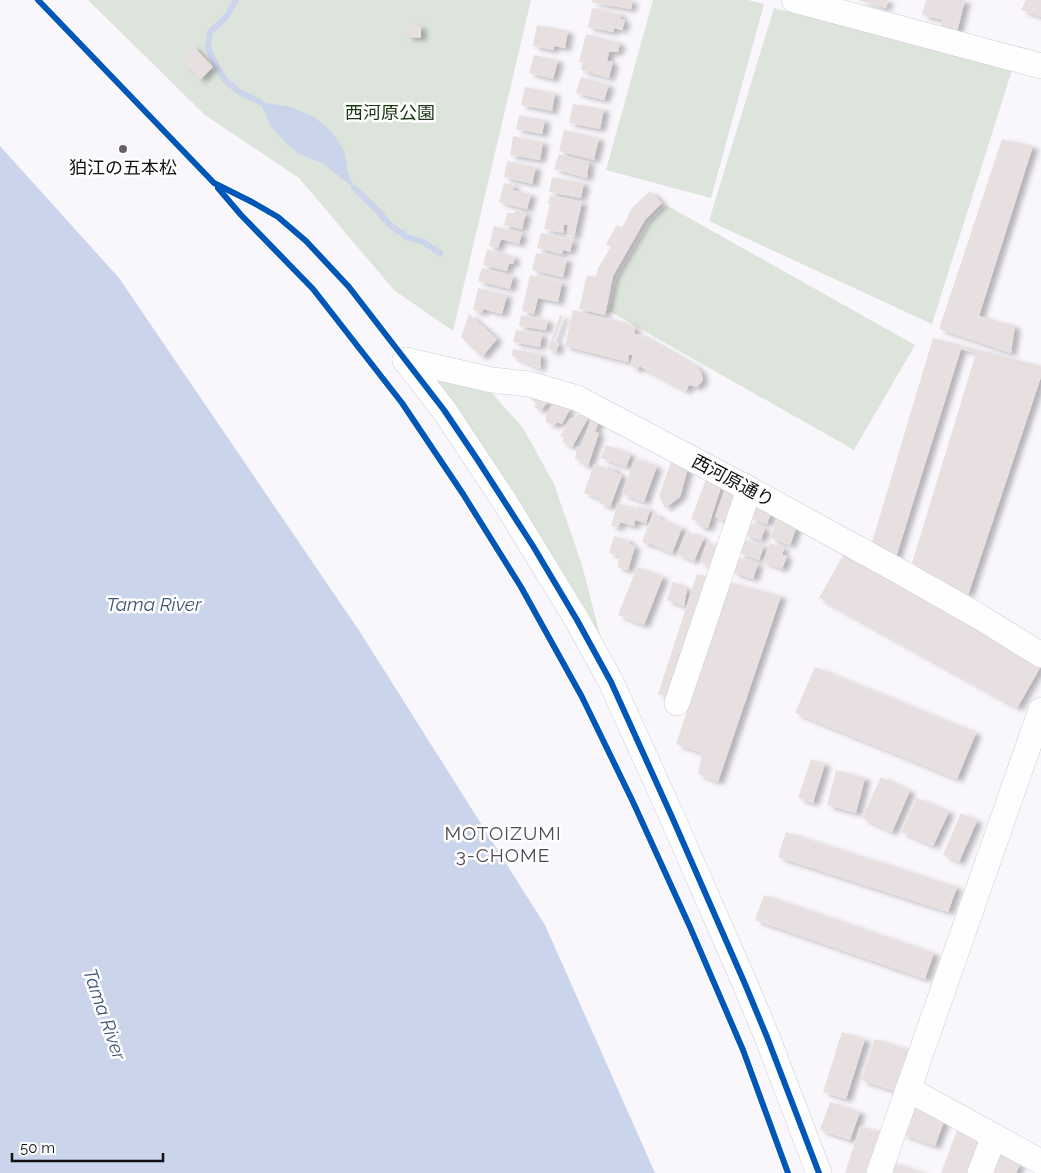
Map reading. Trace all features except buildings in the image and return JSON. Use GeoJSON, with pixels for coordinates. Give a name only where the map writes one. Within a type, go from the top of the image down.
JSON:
{"type":"FeatureCollection","features":[{"type":"Feature","properties":{"kind":"street"},"geometry":{"type":"LineString","coordinates":[[794,0],[1041,66]]}},
{"type":"Feature","properties":{"kind":"street","name":"西河原通り"},"geometry":{"type":"LineString","coordinates":[[819,1173],[767,1037],[672,817],[611,682],[577,620],[505,502],[444,410],[406,360],[492,380],[529,384],[577,398],[897,570],[980,617],[1041,655]]}},
{"type":"Feature","properties":{"kind":"street"},"geometry":{"type":"LineString","coordinates":[[677,703],[749,489]]}},
{"type":"Feature","properties":{"kind":"street"},"geometry":{"type":"LineString","coordinates":[[879,1173],[1041,710]]}},
{"type":"Feature","properties":{"kind":"street"},"geometry":{"type":"LineString","coordinates":[[908,1089],[1041,1162]]}},
{"type":"Feature","properties":{"kind":"street"},"geometry":{"type":"LineString","coordinates":[[980,1173],[994,1136]]}},
{"type":"Feature","properties":{"kind":"green space","name":"西河原公園"},"geometry":{"type":"Polygon","coordinates":[[[88,0],[531,0],[453,331],[394,290],[299,178],[205,115],[88,0]]]}},
{"type":"Feature","properties":{"kind":"green space"},"geometry":{"type":"Polygon","coordinates":[[[653,0],[748,0],[764,4],[711,198],[606,170],[653,0]]]}},
{"type":"Feature","properties":{"kind":"green space"},"geometry":{"type":"Polygon","coordinates":[[[774,8],[1012,70],[932,324],[709,221],[774,8]]]}},
{"type":"Feature","properties":{"kind":"green space"},"geometry":{"type":"Polygon","coordinates":[[[666,205],[915,345],[854,450],[609,311],[617,278],[651,220],[666,205]]]}},
{"type":"Feature","properties":{"kind":"green space"},"geometry":{"type":"Polygon","coordinates":[[[427,374],[491,392],[523,428],[554,484],[582,565],[604,651],[541,538],[495,464],[427,374]]]}},
{"type":"Feature","properties":{"kind":"water"},"geometry":{"type":"Polygon","coordinates":[[[260,102],[291,107],[314,117],[332,132],[344,151],[348,172],[354,188],[324,164],[299,154],[283,140],[270,125],[260,102]]]}},
{"type":"Feature","properties":{"kind":"water","name":"Tama River"},"geometry":{"type":"Polygon","coordinates":[[[0,146],[119,278],[360,632],[545,925],[655,1173],[0,1173],[0,146]]]}},
{"type":"Feature","properties":{"kind":"waterway"},"geometry":{"type":"LineString","coordinates":[[236,0],[227,16],[210,32],[208,48],[225,80],[239,92],[260,102]]}},
{"type":"Feature","properties":{"kind":"waterway"},"geometry":{"type":"LineString","coordinates":[[354,188],[390,225],[407,237],[423,242],[440,253]]}},
{"type":"Feature","properties":{"kind":"cycle path"},"geometry":{"type":"LineString","coordinates":[[38,0],[214,183],[278,217],[306,241],[349,287],[444,410],[477,459],[533,546],[611,682],[745,984],[819,1173]]}},
{"type":"Feature","properties":{"kind":"cycle path"},"geometry":{"type":"LineString","coordinates":[[218,188],[241,215],[313,289],[402,403],[463,494],[521,587],[582,697],[633,802],[690,927],[743,1050],[788,1173]]}},
{"type":"Feature","properties":{"kind":"place","name":"狛江の五本松"},"geometry":{"type":"Point","coordinates":[123,149]}},
{"type":"Feature","properties":{"kind":"district","name":"MOTOIZUMI 3-CHOME"},"geometry":{"type":"Point","coordinates":[503,844]}}]}
